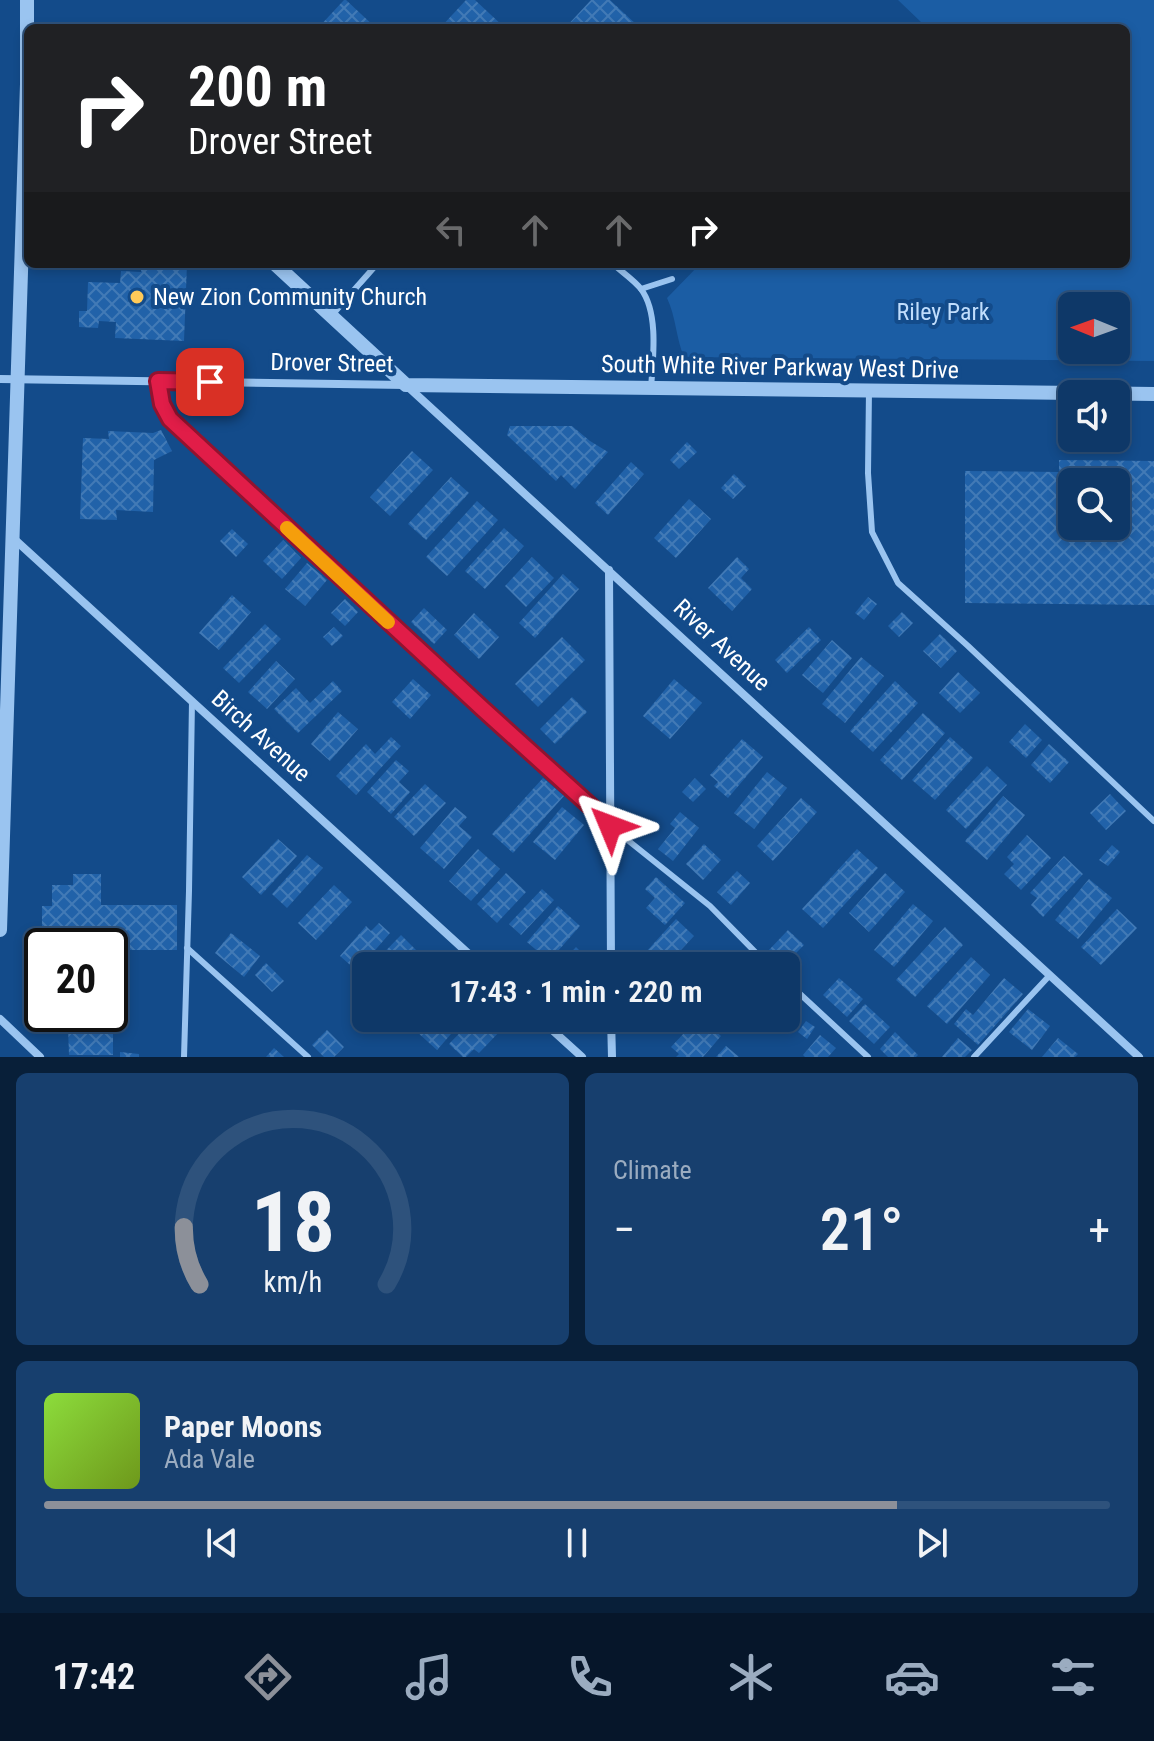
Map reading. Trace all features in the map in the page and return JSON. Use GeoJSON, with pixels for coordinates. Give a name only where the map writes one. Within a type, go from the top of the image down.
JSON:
{"type":"FeatureCollection","features":[{"type":"Feature","properties":{"kind":"street"},"geometry":{"type":"LineString","coordinates":[[26,24],[27,0]]}},
{"type":"Feature","properties":{"kind":"street"},"geometry":{"type":"LineString","coordinates":[[0,930],[24,191]]}},
{"type":"Feature","properties":{"kind":"street","name":"River Avenue"},"geometry":{"type":"LineString","coordinates":[[279,268],[1139,1057]]}},
{"type":"Feature","properties":{"kind":"street","name":"Drover Street"},"geometry":{"type":"LineString","coordinates":[[0,379],[406,385]]}},
{"type":"Feature","properties":{"kind":"street","name":"South White River Parkway West Drive"},"geometry":{"type":"LineString","coordinates":[[406,385],[1154,394]]}},
{"type":"Feature","properties":{"kind":"street","name":"Birch Avenue"},"geometry":{"type":"LineString","coordinates":[[12,536],[467,952]]}},
{"type":"Feature","properties":{"kind":"street"},"geometry":{"type":"LineString","coordinates":[[609,570],[611,952]]}},
{"type":"Feature","properties":{"kind":"street"},"geometry":{"type":"LineString","coordinates":[[0,1019],[40,1057]]}},
{"type":"Feature","properties":{"kind":"street"},"geometry":{"type":"LineString","coordinates":[[554,1032],[582,1057]]}},
{"type":"Feature","properties":{"kind":"street"},"geometry":{"type":"LineString","coordinates":[[611,1032],[612,1057]]}},
{"type":"Feature","properties":{"kind":"lane"},"geometry":{"type":"LineString","coordinates":[[331,316],[373,268]]}},
{"type":"Feature","properties":{"kind":"lane"},"geometry":{"type":"LineString","coordinates":[[617,268],[641,289],[651,311],[651,388]]}},
{"type":"Feature","properties":{"kind":"lane"},"geometry":{"type":"LineString","coordinates":[[641,289],[672,279]]}},
{"type":"Feature","properties":{"kind":"lane"},"geometry":{"type":"LineString","coordinates":[[158,381],[162,404],[170,419],[610,826],[710,906],[755,952]]}},
{"type":"Feature","properties":{"kind":"lane"},"geometry":{"type":"LineString","coordinates":[[869,390],[868,473],[872,532],[898,583],[1154,821]]}},
{"type":"Feature","properties":{"kind":"lane"},"geometry":{"type":"LineString","coordinates":[[184,1057],[192,701]]}},
{"type":"Feature","properties":{"kind":"lane"},"geometry":{"type":"LineString","coordinates":[[187,948],[308,1057]]}},
{"type":"Feature","properties":{"kind":"lane"},"geometry":{"type":"LineString","coordinates":[[974,1057],[1050,975]]}},
{"type":"Feature","properties":{"kind":"lane"},"geometry":{"type":"LineString","coordinates":[[800,994],[868,1057]]}},
{"type":"Feature","properties":{"kind":"green space","name":"Riley Park"},"geometry":{"type":"Polygon","coordinates":[[[898,0],[1154,0],[1154,361],[1130,361],[1130,292],[1058,292],[1058,360],[684,357],[667,298],[696,268],[1130,268],[1130,24],[919,24],[921,22],[898,0]]]}},
{"type":"Feature","properties":{"kind":"building"},"geometry":{"type":"Polygon","coordinates":[[[346,0],[372,24],[322,24],[346,0]]]}},
{"type":"Feature","properties":{"kind":"building"},"geometry":{"type":"Polygon","coordinates":[[[466,0],[475,0],[501,24],[444,24],[466,0]]]}},
{"type":"Feature","properties":{"kind":"building"},"geometry":{"type":"Polygon","coordinates":[[[591,0],[610,0],[636,24],[569,24],[591,0]]]}},
{"type":"Feature","properties":{"kind":"building","name":"New Zion Community Church"},"geometry":{"type":"Polygon","coordinates":[[[141,268],[187,268],[184,341],[115,338],[116,322],[99,321],[98,328],[79,327],[79,311],[87,311],[88,282],[120,283],[121,271],[141,272],[141,268]]]}},
{"type":"Feature","properties":{"kind":"building"},"geometry":{"type":"Polygon","coordinates":[[[510,426],[572,426],[608,452],[575,489],[561,475],[556,481],[507,435],[510,426]]]}},
{"type":"Feature","properties":{"kind":"building"},"geometry":{"type":"Polygon","coordinates":[[[161,430],[172,451],[154,460],[153,512],[116,510],[117,520],[80,519],[83,438],[109,439],[108,431],[153,433],[161,430]]]}},
{"type":"Feature","properties":{"kind":"building"},"geometry":{"type":"Polygon","coordinates":[[[687,442],[697,452],[679,469],[670,460],[687,442]]]}},
{"type":"Feature","properties":{"kind":"building"},"geometry":{"type":"Polygon","coordinates":[[[412,451],[433,470],[390,516],[370,497],[412,451]]]}},
{"type":"Feature","properties":{"kind":"building"},"geometry":{"type":"Polygon","coordinates":[[[1059,460],[1154,461],[1154,605],[965,603],[965,471],[1058,472],[1058,540],[1130,540],[1130,468],[1059,468],[1059,460]]]}},
{"type":"Feature","properties":{"kind":"building"},"geometry":{"type":"Polygon","coordinates":[[[631,462],[644,474],[608,515],[595,503],[631,462]]]}},
{"type":"Feature","properties":{"kind":"building"},"geometry":{"type":"Polygon","coordinates":[[[734,474],[746,486],[733,499],[721,488],[734,474]]]}},
{"type":"Feature","properties":{"kind":"building"},"geometry":{"type":"Polygon","coordinates":[[[451,477],[469,493],[426,540],[408,524],[451,477]]]}},
{"type":"Feature","properties":{"kind":"building"},"geometry":{"type":"Polygon","coordinates":[[[689,499],[711,519],[676,558],[654,538],[689,499]]]}},
{"type":"Feature","properties":{"kind":"building"},"geometry":{"type":"Polygon","coordinates":[[[477,501],[498,520],[447,576],[426,557],[477,501]]]}},
{"type":"Feature","properties":{"kind":"building"},"geometry":{"type":"Polygon","coordinates":[[[504,528],[524,546],[485,589],[465,571],[504,528]]]}},
{"type":"Feature","properties":{"kind":"building"},"geometry":{"type":"Polygon","coordinates":[[[232,529],[248,544],[236,557],[220,541],[232,529]]]}},
{"type":"Feature","properties":{"kind":"building"},"geometry":{"type":"Polygon","coordinates":[[[283,540],[301,558],[282,579],[263,561],[283,540]]]}},
{"type":"Feature","properties":{"kind":"building"},"geometry":{"type":"Polygon","coordinates":[[[532,557],[554,578],[526,607],[505,586],[532,557]]]}},
{"type":"Feature","properties":{"kind":"building"},"geometry":{"type":"Polygon","coordinates":[[[737,557],[749,569],[741,578],[752,589],[732,611],[708,588],[737,557]]]}},
{"type":"Feature","properties":{"kind":"building"},"geometry":{"type":"Polygon","coordinates":[[[307,563],[327,580],[305,606],[285,589],[307,563]]]}},
{"type":"Feature","properties":{"kind":"building"},"geometry":{"type":"Polygon","coordinates":[[[563,574],[579,589],[535,638],[519,623],[563,574]]]}},
{"type":"Feature","properties":{"kind":"building"},"geometry":{"type":"Polygon","coordinates":[[[232,595],[251,612],[219,650],[199,633],[232,595]]]}},
{"type":"Feature","properties":{"kind":"building"},"geometry":{"type":"Polygon","coordinates":[[[868,597],[877,604],[864,620],[855,613],[868,597]]]}},
{"type":"Feature","properties":{"kind":"building"},"geometry":{"type":"Polygon","coordinates":[[[345,599],[358,612],[345,626],[331,613],[345,599]]]}},
{"type":"Feature","properties":{"kind":"building"},"geometry":{"type":"Polygon","coordinates":[[[424,608],[447,630],[434,644],[411,622],[424,608]]]}},
{"type":"Feature","properties":{"kind":"building"},"geometry":{"type":"Polygon","coordinates":[[[902,612],[913,623],[899,637],[888,626],[902,612]]]}},
{"type":"Feature","properties":{"kind":"building"},"geometry":{"type":"Polygon","coordinates":[[[474,613],[499,637],[479,659],[454,635],[474,613]]]}},
{"type":"Feature","properties":{"kind":"building"},"geometry":{"type":"Polygon","coordinates":[[[265,624],[281,639],[239,683],[223,668],[265,624]]]}},
{"type":"Feature","properties":{"kind":"building"},"geometry":{"type":"Polygon","coordinates":[[[334,627],[343,636],[332,646],[323,637],[334,627]]]}},
{"type":"Feature","properties":{"kind":"building"},"geometry":{"type":"Polygon","coordinates":[[[809,627],[821,640],[787,673],[775,660],[809,627]]]}},
{"type":"Feature","properties":{"kind":"building"},"geometry":{"type":"Polygon","coordinates":[[[940,634],[957,651],[941,668],[923,651],[940,634]]]}},
{"type":"Feature","properties":{"kind":"building"},"geometry":{"type":"Polygon","coordinates":[[[562,637],[585,660],[538,707],[515,684],[562,637]]]}},
{"type":"Feature","properties":{"kind":"building"},"geometry":{"type":"Polygon","coordinates":[[[832,640],[852,658],[823,693],[802,675],[832,640]]]}},
{"type":"Feature","properties":{"kind":"building"},"geometry":{"type":"Polygon","coordinates":[[[861,657],[884,676],[845,723],[822,704],[861,657]]]}},
{"type":"Feature","properties":{"kind":"building"},"geometry":{"type":"Polygon","coordinates":[[[276,661],[295,679],[267,709],[248,692],[276,661]]]}},
{"type":"Feature","properties":{"kind":"building"},"geometry":{"type":"Polygon","coordinates":[[[958,672],[980,693],[960,713],[939,693],[958,672]]]}},
{"type":"Feature","properties":{"kind":"building"},"geometry":{"type":"Polygon","coordinates":[[[413,679],[431,695],[410,719],[392,702],[413,679]]]}},
{"type":"Feature","properties":{"kind":"building"},"geometry":{"type":"Polygon","coordinates":[[[674,679],[702,703],[670,739],[643,716],[674,679]]]}},
{"type":"Feature","properties":{"kind":"building"},"geometry":{"type":"Polygon","coordinates":[[[333,681],[342,691],[298,733],[274,709],[296,688],[310,703],[333,681]]]}},
{"type":"Feature","properties":{"kind":"building"},"geometry":{"type":"Polygon","coordinates":[[[895,681],[918,703],[873,752],[850,731],[895,681]]]}},
{"type":"Feature","properties":{"kind":"building"},"geometry":{"type":"Polygon","coordinates":[[[572,697],[587,712],[555,744],[540,729],[572,697]]]}},
{"type":"Feature","properties":{"kind":"building"},"geometry":{"type":"Polygon","coordinates":[[[338,712],[358,729],[330,761],[311,744],[338,712]]]}},
{"type":"Feature","properties":{"kind":"building"},"geometry":{"type":"Polygon","coordinates":[[[923,713],[945,733],[902,780],[880,760],[923,713]]]}},
{"type":"Feature","properties":{"kind":"building"},"geometry":{"type":"Polygon","coordinates":[[[1025,724],[1042,740],[1026,758],[1009,742],[1025,724]]]}},
{"type":"Feature","properties":{"kind":"building"},"geometry":{"type":"Polygon","coordinates":[[[391,737],[401,746],[356,795],[336,776],[366,744],[375,754],[391,737]]]}},
{"type":"Feature","properties":{"kind":"building"},"geometry":{"type":"Polygon","coordinates":[[[950,737],[973,758],[935,800],[912,780],[950,737]]]}},
{"type":"Feature","properties":{"kind":"building"},"geometry":{"type":"Polygon","coordinates":[[[742,739],[763,757],[728,798],[714,786],[718,782],[710,775],[742,739]]]}},
{"type":"Feature","properties":{"kind":"building"},"geometry":{"type":"Polygon","coordinates":[[[1049,744],[1069,762],[1050,783],[1031,765],[1049,744]]]}},
{"type":"Feature","properties":{"kind":"building"},"geometry":{"type":"Polygon","coordinates":[[[396,760],[409,771],[399,782],[410,792],[391,814],[367,792],[396,760]]]}},
{"type":"Feature","properties":{"kind":"building"},"geometry":{"type":"Polygon","coordinates":[[[987,766],[1007,785],[966,829],[946,810],[987,766]]]}},
{"type":"Feature","properties":{"kind":"building"},"geometry":{"type":"Polygon","coordinates":[[[767,772],[787,788],[754,829],[734,813],[767,772]]]}},
{"type":"Feature","properties":{"kind":"building"},"geometry":{"type":"Polygon","coordinates":[[[543,778],[564,796],[513,853],[492,834],[543,778]]]}},
{"type":"Feature","properties":{"kind":"building"},"geometry":{"type":"Polygon","coordinates":[[[695,778],[706,789],[693,802],[682,792],[695,778]]]}},
{"type":"Feature","properties":{"kind":"building"},"geometry":{"type":"Polygon","coordinates":[[[425,784],[446,803],[414,836],[394,817],[425,784]]]}},
{"type":"Feature","properties":{"kind":"building"},"geometry":{"type":"Polygon","coordinates":[[[1110,794],[1126,811],[1106,830],[1090,813],[1110,794]]]}},
{"type":"Feature","properties":{"kind":"building"},"geometry":{"type":"Polygon","coordinates":[[[1003,796],[1025,815],[987,860],[965,841],[1003,796]]]}},
{"type":"Feature","properties":{"kind":"building"},"geometry":{"type":"Polygon","coordinates":[[[801,798],[817,812],[773,861],[757,846],[801,798]]]}},
{"type":"Feature","properties":{"kind":"building"},"geometry":{"type":"Polygon","coordinates":[[[455,807],[467,817],[459,826],[472,837],[444,869],[420,848],[455,807]]]}},
{"type":"Feature","properties":{"kind":"building"},"geometry":{"type":"Polygon","coordinates":[[[562,807],[584,825],[555,860],[533,842],[562,807]]]}},
{"type":"Feature","properties":{"kind":"building"},"geometry":{"type":"Polygon","coordinates":[[[680,812],[699,828],[673,861],[658,849],[675,828],[670,824],[680,812]]]}},
{"type":"Feature","properties":{"kind":"building"},"geometry":{"type":"Polygon","coordinates":[[[1027,835],[1051,858],[1021,890],[1004,874],[1014,864],[1007,857],[1027,835]]]}},
{"type":"Feature","properties":{"kind":"building"},"geometry":{"type":"Polygon","coordinates":[[[278,839],[297,856],[261,895],[242,877],[278,839]]]}},
{"type":"Feature","properties":{"kind":"building"},"geometry":{"type":"Polygon","coordinates":[[[704,844],[721,860],[703,880],[686,864],[704,844]]]}},
{"type":"Feature","properties":{"kind":"building"},"geometry":{"type":"Polygon","coordinates":[[[1112,845],[1120,852],[1108,866],[1099,860],[1112,845]]]}},
{"type":"Feature","properties":{"kind":"building"},"geometry":{"type":"Polygon","coordinates":[[[478,849],[500,869],[471,901],[449,881],[478,849]]]}},
{"type":"Feature","properties":{"kind":"building"},"geometry":{"type":"Polygon","coordinates":[[[857,849],[878,868],[823,928],[802,909],[857,849]]]}},
{"type":"Feature","properties":{"kind":"building"},"geometry":{"type":"Polygon","coordinates":[[[307,855],[323,868],[287,908],[272,894],[307,855]]]}},
{"type":"Feature","properties":{"kind":"building"},"geometry":{"type":"Polygon","coordinates":[[[1064,856],[1083,874],[1043,917],[1031,905],[1037,898],[1030,893],[1064,856]]]}},
{"type":"Feature","properties":{"kind":"building"},"geometry":{"type":"Polygon","coordinates":[[[737,871],[750,883],[731,905],[717,892],[737,871]]]}},
{"type":"Feature","properties":{"kind":"building"},"geometry":{"type":"Polygon","coordinates":[[[506,873],[526,892],[497,923],[477,904],[506,873]]]}},
{"type":"Feature","properties":{"kind":"building"},"geometry":{"type":"Polygon","coordinates":[[[885,873],[905,892],[869,932],[849,913],[885,873]]]}},
{"type":"Feature","properties":{"kind":"building"},"geometry":{"type":"Polygon","coordinates":[[[73,874],[101,874],[101,905],[177,905],[177,950],[128,950],[128,928],[42,928],[42,906],[52,906],[52,885],[73,885],[73,874]]]}},
{"type":"Feature","properties":{"kind":"building"},"geometry":{"type":"Polygon","coordinates":[[[656,877],[685,903],[665,925],[646,908],[655,898],[645,889],[656,877]]]}},
{"type":"Feature","properties":{"kind":"building"},"geometry":{"type":"Polygon","coordinates":[[[1089,879],[1112,898],[1078,939],[1055,920],[1089,879]]]}},
{"type":"Feature","properties":{"kind":"building"},"geometry":{"type":"Polygon","coordinates":[[[334,885],[352,902],[316,940],[298,923],[334,885]]]}},
{"type":"Feature","properties":{"kind":"building"},"geometry":{"type":"Polygon","coordinates":[[[542,889],[554,900],[521,935],[509,924],[542,889]]]}},
{"type":"Feature","properties":{"kind":"building"},"geometry":{"type":"Polygon","coordinates":[[[913,904],[933,921],[894,967],[874,950],[913,904]]]}},
{"type":"Feature","properties":{"kind":"building"},"geometry":{"type":"Polygon","coordinates":[[[558,906],[580,926],[557,952],[539,952],[527,942],[558,906]]]}},
{"type":"Feature","properties":{"kind":"building"},"geometry":{"type":"Polygon","coordinates":[[[1117,909],[1137,928],[1101,965],[1081,947],[1117,909]]]}},
{"type":"Feature","properties":{"kind":"building"},"geometry":{"type":"Polygon","coordinates":[[[676,919],[694,936],[679,952],[646,952],[676,919]]]}},
{"type":"Feature","properties":{"kind":"building"},"geometry":{"type":"Polygon","coordinates":[[[379,923],[390,933],[374,952],[352,952],[352,967],[340,956],[366,926],[371,931],[379,923]]]}},
{"type":"Feature","properties":{"kind":"building"},"geometry":{"type":"Polygon","coordinates":[[[945,927],[963,945],[915,997],[896,980],[945,927]]]}},
{"type":"Feature","properties":{"kind":"building"},"geometry":{"type":"Polygon","coordinates":[[[788,930],[804,945],[797,952],[768,951],[788,930]]]}},
{"type":"Feature","properties":{"kind":"building"},"geometry":{"type":"Polygon","coordinates":[[[231,933],[260,956],[244,977],[215,953],[231,933]]]}},
{"type":"Feature","properties":{"kind":"building"},"geometry":{"type":"Polygon","coordinates":[[[401,935],[418,952],[385,952],[401,935]]]}},
{"type":"Feature","properties":{"kind":"building"},"geometry":{"type":"Polygon","coordinates":[[[971,957],[990,975],[947,1024],[927,1006],[971,957]]]}},
{"type":"Feature","properties":{"kind":"building"},"geometry":{"type":"Polygon","coordinates":[[[266,963],[284,981],[272,992],[255,975],[266,963]]]}},
{"type":"Feature","properties":{"kind":"building"},"geometry":{"type":"Polygon","coordinates":[[[839,978],[863,999],[847,1017],[823,995],[839,978]]]}},
{"type":"Feature","properties":{"kind":"building"},"geometry":{"type":"Polygon","coordinates":[[[1004,978],[1023,994],[978,1045],[954,1024],[966,1009],[973,1015],[1004,978]]]}},
{"type":"Feature","properties":{"kind":"building"},"geometry":{"type":"Polygon","coordinates":[[[865,1004],[890,1027],[874,1044],[849,1021],[865,1004]]]}},
{"type":"Feature","properties":{"kind":"building"},"geometry":{"type":"Polygon","coordinates":[[[1028,1009],[1050,1026],[1032,1050],[1009,1032],[1028,1009]]]}},
{"type":"Feature","properties":{"kind":"building"},"geometry":{"type":"Polygon","coordinates":[[[806,1021],[815,1027],[807,1039],[798,1032],[806,1021]]]}},
{"type":"Feature","properties":{"kind":"building"},"geometry":{"type":"Polygon","coordinates":[[[327,1030],[344,1047],[334,1057],[324,1057],[312,1045],[327,1030]]]}},
{"type":"Feature","properties":{"kind":"building"},"geometry":{"type":"Polygon","coordinates":[[[68,1032],[113,1032],[113,1055],[69,1055],[68,1032]]]}},
{"type":"Feature","properties":{"kind":"building"},"geometry":{"type":"Polygon","coordinates":[[[417,1032],[453,1032],[437,1050],[417,1032]]]}},
{"type":"Feature","properties":{"kind":"building"},"geometry":{"type":"Polygon","coordinates":[[[461,1032],[499,1032],[479,1053],[474,1049],[466,1057],[449,1044],[461,1032]]]}},
{"type":"Feature","properties":{"kind":"building"},"geometry":{"type":"Polygon","coordinates":[[[685,1032],[717,1032],[721,1036],[703,1057],[676,1057],[679,1054],[671,1047],[685,1032]]]}},
{"type":"Feature","properties":{"kind":"building"},"geometry":{"type":"Polygon","coordinates":[[[895,1032],[918,1055],[916,1057],[888,1057],[880,1049],[895,1032]]]}},
{"type":"Feature","properties":{"kind":"building"},"geometry":{"type":"Polygon","coordinates":[[[820,1035],[836,1048],[828,1057],[805,1057],[803,1055],[820,1035]]]}},
{"type":"Feature","properties":{"kind":"building"},"geometry":{"type":"Polygon","coordinates":[[[958,1038],[972,1050],[965,1057],[942,1057],[958,1038]]]}},
{"type":"Feature","properties":{"kind":"building"},"geometry":{"type":"Polygon","coordinates":[[[1058,1038],[1078,1054],[1075,1057],[1042,1057],[1058,1038]]]}},
{"type":"Feature","properties":{"kind":"building"},"geometry":{"type":"Polygon","coordinates":[[[726,1046],[739,1057],[716,1057],[726,1046]]]}},
{"type":"Feature","properties":{"kind":"building"},"geometry":{"type":"Polygon","coordinates":[[[274,1048],[284,1057],[266,1057],[274,1048]]]}},
{"type":"Feature","properties":{"kind":"building"},"geometry":{"type":"Polygon","coordinates":[[[120,1052],[139,1054],[139,1057],[120,1057],[120,1052]]]}},
{"type":"Feature","properties":{"kind":"slow traffic"},"geometry":{"type":"LineString","coordinates":[[287,528],[388,622]]}},
{"type":"Feature","properties":{"kind":"place","name":"New Zion Community Church"},"geometry":{"type":"Point","coordinates":[137,297]}},
{"type":"Feature","properties":{"kind":"route"},"geometry":{"type":"LineString","coordinates":[[210,382],[158,381],[162,404],[170,419],[610,826]]}}]}
